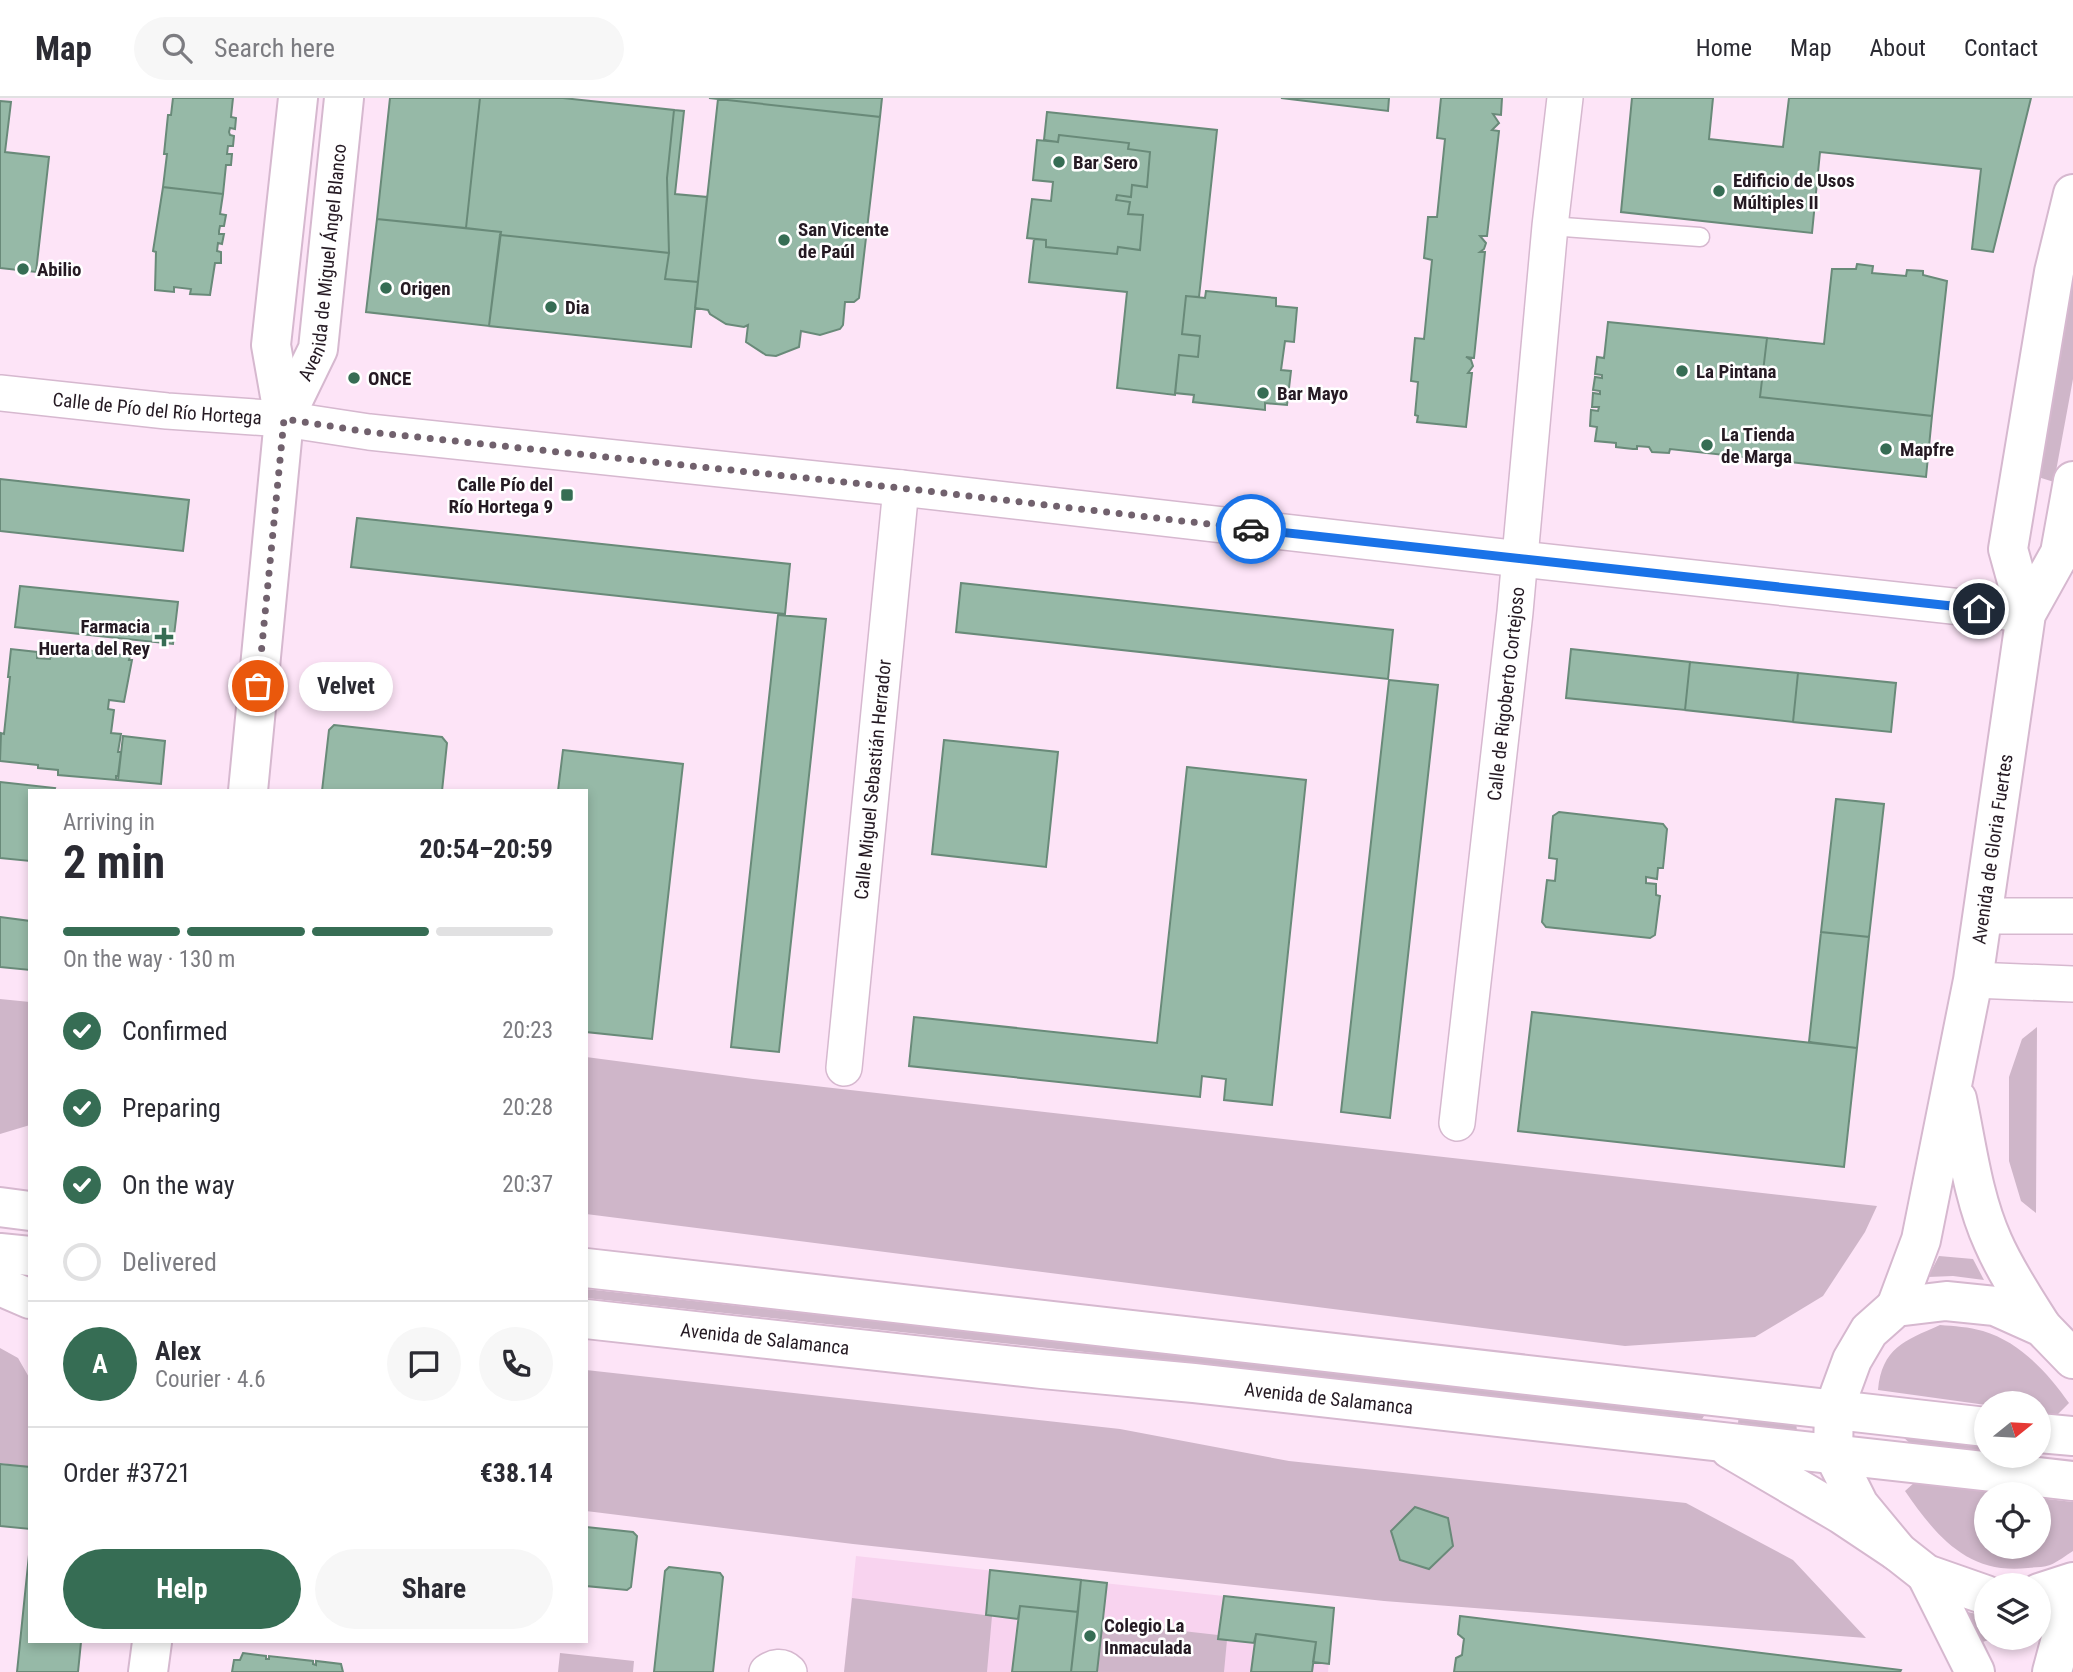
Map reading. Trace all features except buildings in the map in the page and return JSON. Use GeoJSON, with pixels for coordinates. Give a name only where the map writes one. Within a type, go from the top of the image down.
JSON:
{"type":"FeatureCollection","features":[{"type":"Feature","properties":{"kind":"main road","name":"Avenida de Miguel Ángel Blanco"},"geometry":{"type":"LineString","coordinates":[[248,789],[284,419],[271,345],[298,98]]}},
{"type":"Feature","properties":{"kind":"main road","name":"Avenida de Miguel Ángel Blanco"},"geometry":{"type":"LineString","coordinates":[[284,419],[318,349],[344,98]]}},
{"type":"Feature","properties":{"kind":"main road","name":"Avenida de Gloria Fuertes"},"geometry":{"type":"LineString","coordinates":[[2026,614],[2008,549],[2054,272],[2073,194]]}},
{"type":"Feature","properties":{"kind":"main road","name":"Avenida de Gloria Fuertes"},"geometry":{"type":"LineString","coordinates":[[1896,1307],[1921,1240],[1954,1082],[1973,980],[2026,614],[2060,552],[2073,481]]}},
{"type":"Feature","properties":{"kind":"main road","name":"Avenida de Gloria Fuertes"},"geometry":{"type":"LineString","coordinates":[[1954,1082],[1979,1205],[1992,1241],[2009,1274],[2042,1327]]}},
{"type":"Feature","properties":{"kind":"main road"},"geometry":{"type":"LineString","coordinates":[[0,1207],[28,1211]]}},
{"type":"Feature","properties":{"kind":"main road"},"geometry":{"type":"LineString","coordinates":[[0,1252],[28,1256]]}},
{"type":"Feature","properties":{"kind":"main road"},"geometry":{"type":"LineString","coordinates":[[588,1268],[1974,1426]]}},
{"type":"Feature","properties":{"kind":"main road"},"geometry":{"type":"LineString","coordinates":[[0,1286],[28,1298]]}},
{"type":"Feature","properties":{"kind":"main road"},"geometry":{"type":"LineString","coordinates":[[1975,1672],[1912,1563],[1859,1505],[1832,1453],[1834,1409],[1852,1360],[1869,1331],[1896,1307],[1946,1301],[1995,1306],[2042,1327],[2073,1359]]}},
{"type":"Feature","properties":{"kind":"main road","name":"Avenida de Salamanca"},"geometry":{"type":"LineString","coordinates":[[588,1319],[1042,1369],[1208,1384],[2073,1481]]}},
{"type":"Feature","properties":{"kind":"main road"},"geometry":{"type":"LineString","coordinates":[[2051,1434],[2073,1436]]}},
{"type":"Feature","properties":{"kind":"main road"},"geometry":{"type":"LineString","coordinates":[[1719,1443],[1841,1514],[1912,1563],[1974,1590]]}},
{"type":"Feature","properties":{"kind":"main road"},"geometry":{"type":"LineString","coordinates":[[2051,1589],[2073,1582]]}},
{"type":"Feature","properties":{"kind":"main road"},"geometry":{"type":"LineString","coordinates":[[2052,1672],[2073,1594]]}},
{"type":"Feature","properties":{"kind":"main road"},"geometry":{"type":"LineString","coordinates":[[148,1672],[152,1643]]}},
{"type":"Feature","properties":{"kind":"street","name":"Calle de Rigoberto Cortejoso"},"geometry":{"type":"LineString","coordinates":[[1457,1123],[1520,559],[1550,226],[1565,98]]}},
{"type":"Feature","properties":{"kind":"street","name":"Calle de Pío del Río Hortega"},"geometry":{"type":"LineString","coordinates":[[0,393],[167,411],[284,419],[369,432],[901,488],[2026,614]]}},
{"type":"Feature","properties":{"kind":"street","name":"Calle Miguel Sebastián Herrador"},"geometry":{"type":"LineString","coordinates":[[844,1069],[901,488]]}},
{"type":"Feature","properties":{"kind":"street"},"geometry":{"type":"LineString","coordinates":[[1982,916],[2073,916]]}},
{"type":"Feature","properties":{"kind":"street"},"geometry":{"type":"LineString","coordinates":[[1973,980],[2073,984]]}},
{"type":"Feature","properties":{"kind":"street"},"geometry":{"type":"LineString","coordinates":[[767,1672],[773,1667],[780,1667],[789,1672]]}},
{"type":"Feature","properties":{"kind":"lane"},"geometry":{"type":"LineString","coordinates":[[1550,226],[1700,237]]}},
{"type":"Feature","properties":{"kind":"shaded area"},"geometry":{"type":"Polygon","coordinates":[[[2073,278],[2073,379],[2054,482],[2038,477],[2073,278]]]}},
{"type":"Feature","properties":{"kind":"shaded area"},"geometry":{"type":"Polygon","coordinates":[[[0,999],[28,1002],[28,1126],[0,1134],[0,999]]]}},
{"type":"Feature","properties":{"kind":"shaded area"},"geometry":{"type":"Polygon","coordinates":[[[2037,1027],[2036,1213],[2021,1201],[2009,1161],[2009,1077],[2022,1039],[2037,1027]]]}},
{"type":"Feature","properties":{"kind":"shaded area"},"geometry":{"type":"Polygon","coordinates":[[[588,1057],[753,1079],[1877,1206],[1865,1232],[1823,1296],[1755,1337],[1625,1346],[588,1214],[588,1057]]]}},
{"type":"Feature","properties":{"kind":"shaded area"},"geometry":{"type":"Polygon","coordinates":[[[1939,1256],[1973,1259],[1984,1280],[1953,1276],[1928,1277],[1939,1256]]]}},
{"type":"Feature","properties":{"kind":"shaded area"},"geometry":{"type":"Polygon","coordinates":[[[588,1289],[1706,1413],[1702,1419],[588,1298],[588,1289]]]}},
{"type":"Feature","properties":{"kind":"shaded area"},"geometry":{"type":"Polygon","coordinates":[[[1940,1325],[1978,1330],[1996,1336],[2032,1360],[2069,1403],[2057,1415],[2051,1414],[2051,1391],[1974,1391],[1974,1403],[1878,1390],[1884,1364],[1890,1355],[1916,1336],[1940,1325]]]}},
{"type":"Feature","properties":{"kind":"shaded area"},"geometry":{"type":"Polygon","coordinates":[[[0,1348],[18,1358],[28,1376],[28,1467],[0,1463],[0,1348]]]}},
{"type":"Feature","properties":{"kind":"shaded area"},"geometry":{"type":"Polygon","coordinates":[[[588,1370],[1120,1429],[1289,1461],[1686,1503],[1793,1560],[1866,1638],[1384,1601],[853,1544],[588,1511],[588,1370]]]}},
{"type":"Feature","properties":{"kind":"shaded area"},"geometry":{"type":"Polygon","coordinates":[[[1739,1414],[1796,1422],[1797,1431],[1738,1423],[1739,1414]]]}},
{"type":"Feature","properties":{"kind":"shaded area"},"geometry":{"type":"Polygon","coordinates":[[[1895,1430],[1974,1440],[1974,1452],[1912,1445],[1895,1430]]]}},
{"type":"Feature","properties":{"kind":"shaded area"},"geometry":{"type":"Polygon","coordinates":[[[1915,1482],[1974,1489],[1974,1559],[2051,1559],[2051,1499],[2073,1502],[2073,1551],[2053,1564],[2039,1567],[2007,1569],[1971,1559],[1942,1537],[1905,1491],[1915,1482]]]}},
{"type":"Feature","properties":{"kind":"shaded area","name":"Colegio La Inmaculada"},"geometry":{"type":"Polygon","coordinates":[[[856,1556],[1334,1608],[1328,1672],[844,1672],[856,1556]]]}},
{"type":"Feature","properties":{"kind":"shaded area"},"geometry":{"type":"Polygon","coordinates":[[[852,1598],[992,1616],[987,1672],[844,1672],[852,1598]]]}},
{"type":"Feature","properties":{"kind":"shaded area"},"geometry":{"type":"Polygon","coordinates":[[[1963,1611],[1974,1613],[1974,1632],[1963,1611]]]}},
{"type":"Feature","properties":{"kind":"shaded area"},"geometry":{"type":"Polygon","coordinates":[[[1103,1622],[1218,1635],[1219,1639],[1227,1640],[1224,1672],[1097,1672],[1103,1622]]]}},
{"type":"Feature","properties":{"kind":"shaded area"},"geometry":{"type":"Polygon","coordinates":[[[560,1653],[634,1661],[633,1672],[558,1672],[560,1653]]]}},
{"type":"Feature","properties":{"kind":"way so far"},"geometry":{"type":"LineString","coordinates":[[258,686],[284,419],[369,432],[901,488],[1251,529]]}},
{"type":"Feature","properties":{"kind":"place","name":"Bar Sero"},"geometry":{"type":"Point","coordinates":[1059,162]}},
{"type":"Feature","properties":{"kind":"place","name":"Edificio de Usos Múltiples II"},"geometry":{"type":"Point","coordinates":[1719,191]}},
{"type":"Feature","properties":{"kind":"place","name":"San Vicente de Paúl"},"geometry":{"type":"Point","coordinates":[784,240]}},
{"type":"Feature","properties":{"kind":"place","name":"Abilio"},"geometry":{"type":"Point","coordinates":[23,269]}},
{"type":"Feature","properties":{"kind":"place","name":"Origen"},"geometry":{"type":"Point","coordinates":[386,288]}},
{"type":"Feature","properties":{"kind":"place","name":"Dia"},"geometry":{"type":"Point","coordinates":[551,307]}},
{"type":"Feature","properties":{"kind":"place","name":"La Pintana"},"geometry":{"type":"Point","coordinates":[1682,371]}},
{"type":"Feature","properties":{"kind":"place","name":"ONCE"},"geometry":{"type":"Point","coordinates":[354,378]}},
{"type":"Feature","properties":{"kind":"place","name":"Bar Mayo"},"geometry":{"type":"Point","coordinates":[1263,393]}},
{"type":"Feature","properties":{"kind":"place","name":"La Tienda de Marga"},"geometry":{"type":"Point","coordinates":[1707,445]}},
{"type":"Feature","properties":{"kind":"place","name":"Mapfre"},"geometry":{"type":"Point","coordinates":[1886,449]}},
{"type":"Feature","properties":{"kind":"place","name":"Calle Pío del Río Hortega 9"},"geometry":{"type":"Point","coordinates":[567,495]}},
{"type":"Feature","properties":{"kind":"place","name":"Farmacia Huerta del Rey"},"geometry":{"type":"Point","coordinates":[164,637]}},
{"type":"Feature","properties":{"kind":"place","name":"Velvet"},"geometry":{"type":"Point","coordinates":[258,686]}},
{"type":"Feature","properties":{"kind":"place","name":"Colegio La Inmaculada"},"geometry":{"type":"Point","coordinates":[1090,1636]}},
{"type":"Feature","properties":{"kind":"route"},"geometry":{"type":"LineString","coordinates":[[1251,529],[1979,609]]}}]}
